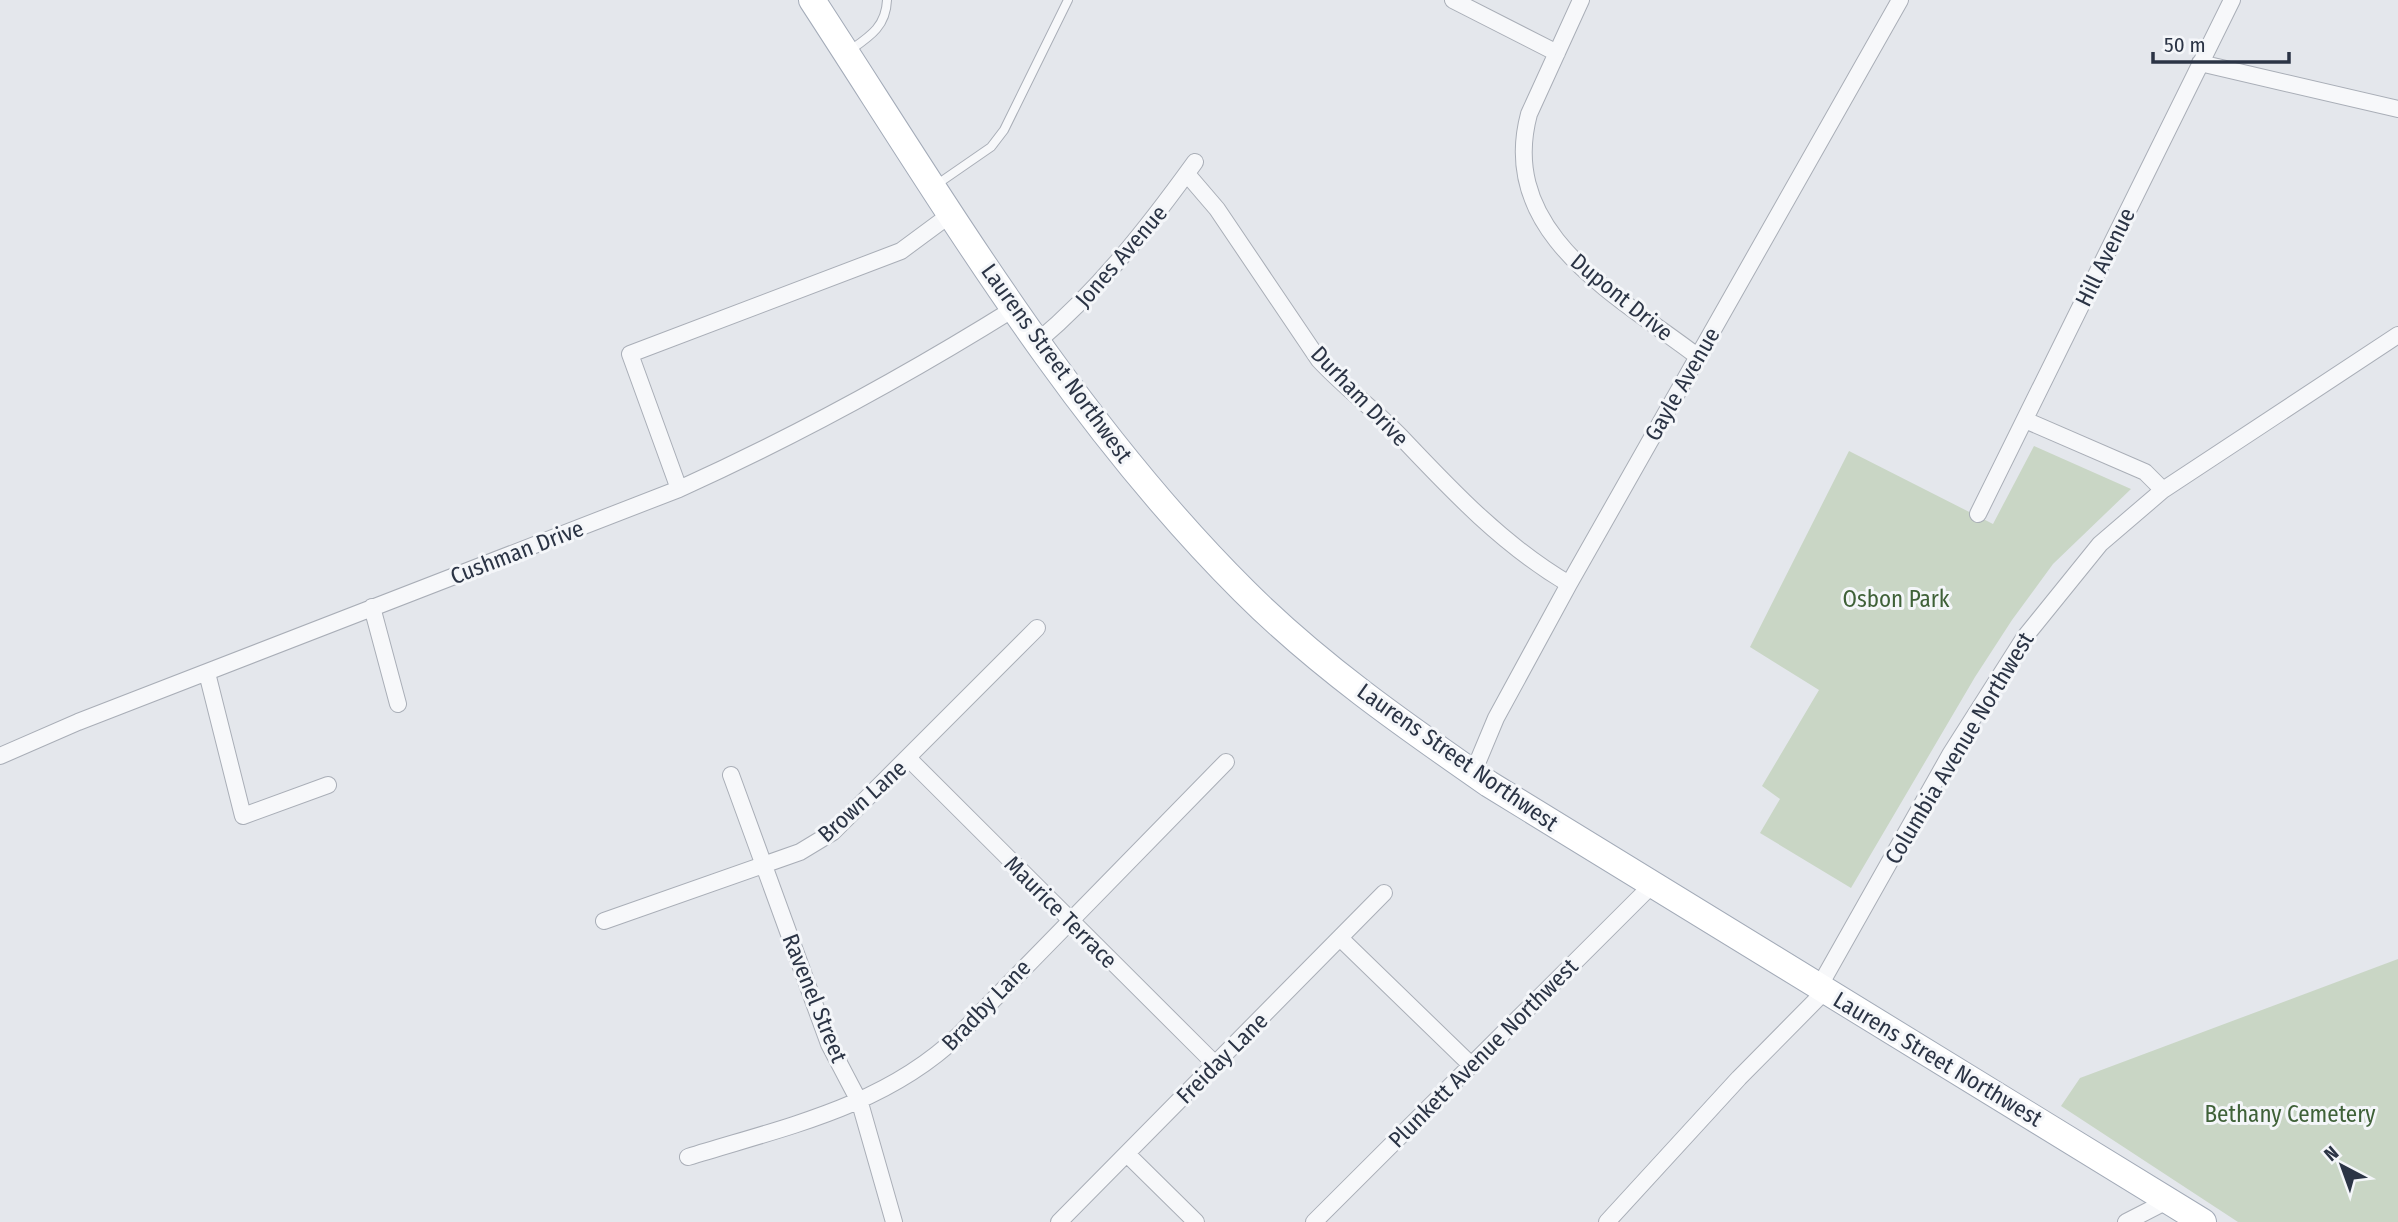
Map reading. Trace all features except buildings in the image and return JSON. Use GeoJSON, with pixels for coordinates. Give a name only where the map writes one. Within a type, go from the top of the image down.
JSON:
{"type":"FeatureCollection","features":[{"type":"Feature","properties":{"kind":"main road","name":"Laurens Street Northwest"},"geometry":{"type":"LineString","coordinates":[[812,0],[1037,342],[1121,455],[1173,516],[1246,593],[1393,717],[1473,773],[2203,1222]]}},
{"type":"Feature","properties":{"kind":"street"},"geometry":{"type":"LineString","coordinates":[[1453,0],[1557,52]]}},
{"type":"Feature","properties":{"kind":"street","name":"Dupont Drive"},"geometry":{"type":"LineString","coordinates":[[1581,0],[1525,131],[1523,165],[1531,199],[1551,235],[1583,270],[1697,356]]}},
{"type":"Feature","properties":{"kind":"street","name":"Gayle Avenue"},"geometry":{"type":"LineString","coordinates":[[1473,773],[1496,718],[1569,584],[1900,0]]}},
{"type":"Feature","properties":{"kind":"street","name":"Hill Avenue"},"geometry":{"type":"LineString","coordinates":[[1978,514],[2232,0]]}},
{"type":"Feature","properties":{"kind":"street"},"geometry":{"type":"LineString","coordinates":[[2200,63],[2398,109]]}},
{"type":"Feature","properties":{"kind":"street","name":"Jones Avenue"},"geometry":{"type":"LineString","coordinates":[[1037,342],[1073,312],[1147,229],[1191,168]]}},
{"type":"Feature","properties":{"kind":"street","name":"Durham Drive"},"geometry":{"type":"LineString","coordinates":[[1191,168],[1326,367],[1508,543],[1569,584]]}},
{"type":"Feature","properties":{"kind":"street"},"geometry":{"type":"LineString","coordinates":[[679,489],[630,354],[901,251],[951,214]]}},
{"type":"Feature","properties":{"kind":"street","name":"Cushman Drive"},"geometry":{"type":"LineString","coordinates":[[0,756],[78,722],[679,489],[774,446],[860,401],[1015,308]]}},
{"type":"Feature","properties":{"kind":"street","name":"Columbia Avenue Northwest"},"geometry":{"type":"LineString","coordinates":[[1607,1222],[1822,989],[1951,753],[2024,638],[2100,544],[2163,490],[2398,335]]}},
{"type":"Feature","properties":{"kind":"street"},"geometry":{"type":"LineString","coordinates":[[2025,421],[2145,472],[2163,490]]}},
{"type":"Feature","properties":{"kind":"street"},"geometry":{"type":"LineString","coordinates":[[372,607],[398,704]]}},
{"type":"Feature","properties":{"kind":"street","name":"Brown Lane"},"geometry":{"type":"LineString","coordinates":[[604,921],[800,852],[833,832],[1037,628]]}},
{"type":"Feature","properties":{"kind":"street"},"geometry":{"type":"LineString","coordinates":[[207,673],[243,816],[328,785]]}},
{"type":"Feature","properties":{"kind":"street","name":"Maurice Terrace"},"geometry":{"type":"LineString","coordinates":[[908,758],[1215,1064]]}},
{"type":"Feature","properties":{"kind":"street","name":"Bradby Lane"},"geometry":{"type":"LineString","coordinates":[[688,1157],[860,1103],[943,1050],[1226,762]]}},
{"type":"Feature","properties":{"kind":"street","name":"Ravenel Street"},"geometry":{"type":"LineString","coordinates":[[732,775],[766,863],[829,1044],[860,1103],[894,1222]]}},
{"type":"Feature","properties":{"kind":"street","name":"Plunkett Avenue Northwest"},"geometry":{"type":"LineString","coordinates":[[1314,1222],[1652,885]]}},
{"type":"Feature","properties":{"kind":"street","name":"Freiday Lane"},"geometry":{"type":"LineString","coordinates":[[1059,1222],[1384,893]]}},
{"type":"Feature","properties":{"kind":"street"},"geometry":{"type":"LineString","coordinates":[[1340,938],[1471,1065]]}},
{"type":"Feature","properties":{"kind":"street"},"geometry":{"type":"LineString","coordinates":[[1127,1154],[1196,1222]]}},
{"type":"Feature","properties":{"kind":"street"},"geometry":{"type":"LineString","coordinates":[[2126,1222],[2169,1200]]}},
{"type":"Feature","properties":{"kind":"lane"},"geometry":{"type":"LineString","coordinates":[[847,53],[881,26],[887,14],[887,0]]}},
{"type":"Feature","properties":{"kind":"lane"},"geometry":{"type":"LineString","coordinates":[[933,187],[990,147],[1004,131],[1068,0]]}},
{"type":"Feature","properties":{"kind":"green space","name":"Osbon Park"},"geometry":{"type":"Polygon","coordinates":[[[2034,446],[2131,489],[2053,564],[2012,620],[1975,677],[1851,888],[1760,833],[1780,799],[1762,786],[1819,690],[1750,647],[1849,451],[1993,524],[2034,446]]]}},
{"type":"Feature","properties":{"kind":"green space","name":"Bethany Cemetery"},"geometry":{"type":"Polygon","coordinates":[[[2398,959],[2398,1222],[2238,1222],[2061,1106],[2080,1078],[2398,959]]]}}]}
